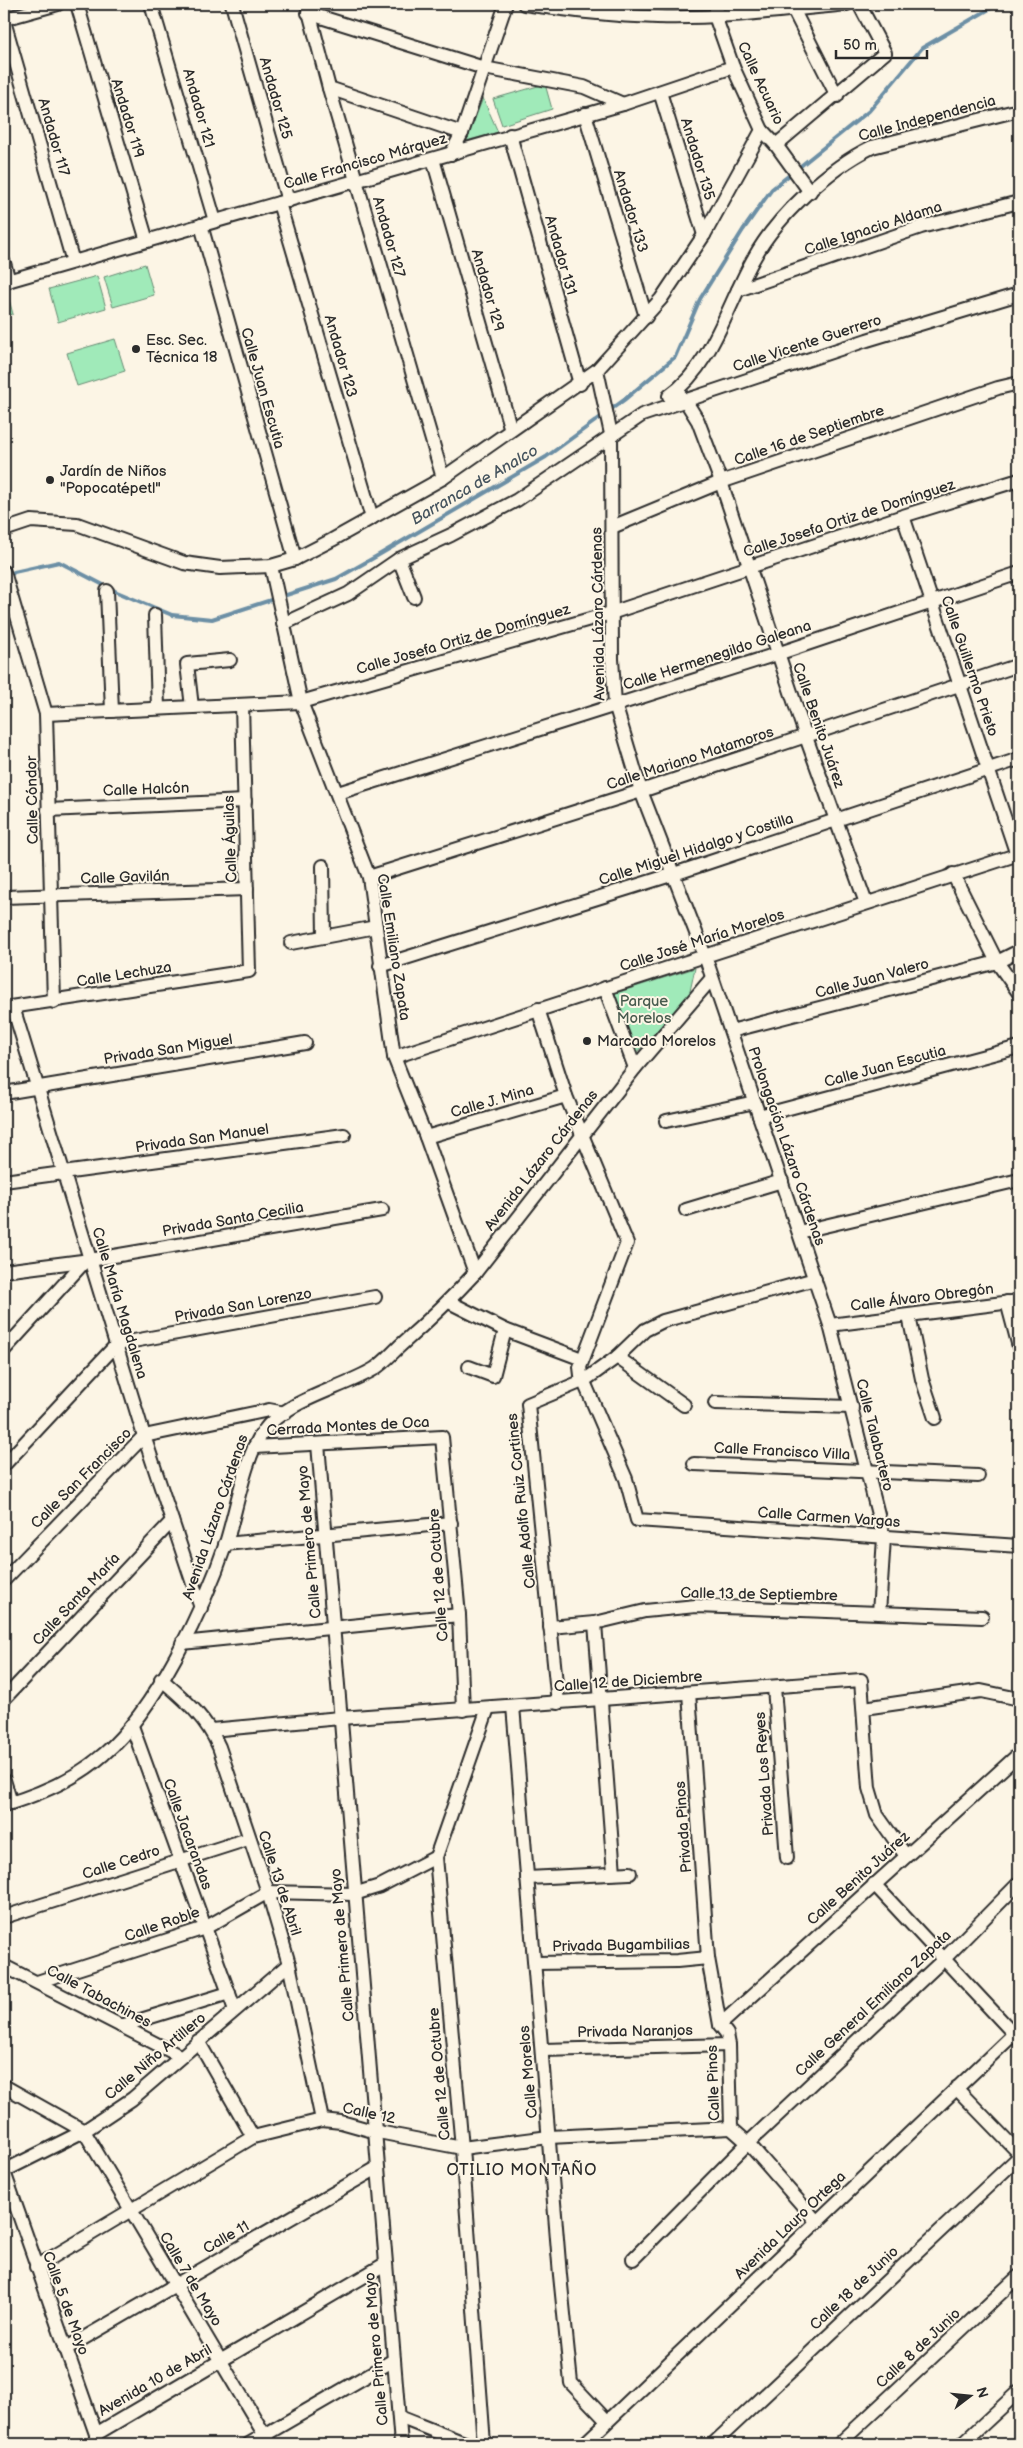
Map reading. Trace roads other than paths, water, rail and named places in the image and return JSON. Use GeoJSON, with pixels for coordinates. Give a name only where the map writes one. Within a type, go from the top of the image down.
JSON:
{"type":"FeatureCollection","features":[{"type":"Feature","properties":{"kind":"street"},"geometry":{"type":"LineString","coordinates":[[4,20],[58,4]]}},
{"type":"Feature","properties":{"kind":"street","name":"Andador 119"},"geometry":{"type":"LineString","coordinates":[[77,4],[147,241]]}},
{"type":"Feature","properties":{"kind":"street","name":"Andador 121"},"geometry":{"type":"LineString","coordinates":[[151,4],[215,222]]}},
{"type":"Feature","properties":{"kind":"street","name":"Andador 125"},"geometry":{"type":"LineString","coordinates":[[232,4],[284,202]]}},
{"type":"Feature","properties":{"kind":"street"},"geometry":{"type":"LineString","coordinates":[[451,154],[462,133],[506,4]]}},
{"type":"Feature","properties":{"kind":"street"},"geometry":{"type":"LineString","coordinates":[[524,4],[601,14],[658,17],[716,10],[792,9],[847,4]]}},
{"type":"Feature","properties":{"kind":"street"},"geometry":{"type":"LineString","coordinates":[[780,150],[836,96],[885,53],[859,4]]}},
{"type":"Feature","properties":{"kind":"street"},"geometry":{"type":"LineString","coordinates":[[307,8],[484,68],[584,86],[623,104]]}},
{"type":"Feature","properties":{"kind":"street","name":"Andador 127"},"geometry":{"type":"LineString","coordinates":[[307,8],[443,478]]}},
{"type":"Feature","properties":{"kind":"street"},"geometry":{"type":"LineString","coordinates":[[792,9],[836,96]]}},
{"type":"Feature","properties":{"kind":"street","name":"Calle Acuario"},"geometry":{"type":"LineString","coordinates":[[716,10],[733,67],[762,130],[780,150],[807,188]]}},
{"type":"Feature","properties":{"kind":"street","name":"Andador 117"},"geometry":{"type":"LineString","coordinates":[[4,20],[73,262]]}},
{"type":"Feature","properties":{"kind":"street","name":"Calle Francisco Márquez"},"geometry":{"type":"LineString","coordinates":[[6,281],[623,104],[733,67]]}},
{"type":"Feature","properties":{"kind":"street"},"geometry":{"type":"LineString","coordinates":[[329,88],[462,133]]}},
{"type":"Feature","properties":{"kind":"street","name":"Andador 135"},"geometry":{"type":"LineString","coordinates":[[660,92],[704,235]]}},
{"type":"Feature","properties":{"kind":"street","name":"Calle Independencia"},"geometry":{"type":"LineString","coordinates":[[642,415],[676,392],[697,367],[714,339],[754,257],[807,188],[849,158],[872,147],[1019,110]]}},
{"type":"Feature","properties":{"kind":"street","name":"Andador 133"},"geometry":{"type":"LineString","coordinates":[[585,114],[646,317]]}},
{"type":"Feature","properties":{"kind":"street"},"geometry":{"type":"LineString","coordinates":[[4,530],[31,521],[77,524],[202,567],[271,566],[295,559],[443,478],[511,430],[598,374],[661,299],[704,235],[762,130]]}},
{"type":"Feature","properties":{"kind":"street","name":"Andador 131"},"geometry":{"type":"LineString","coordinates":[[510,135],[580,384]]}},
{"type":"Feature","properties":{"kind":"street","name":"Andador 129"},"geometry":{"type":"LineString","coordinates":[[433,159],[511,430]]}},
{"type":"Feature","properties":{"kind":"street","name":"Andador 123"},"geometry":{"type":"LineString","coordinates":[[284,202],[372,518]]}},
{"type":"Feature","properties":{"kind":"street","name":"Calle Ignacio Aldama"},"geometry":{"type":"LineString","coordinates":[[738,290],[921,227],[1019,202]]}},
{"type":"Feature","properties":{"kind":"street","name":"Calle Juan Escutia"},"geometry":{"type":"LineString","coordinates":[[201,225],[295,559]]}},
{"type":"Feature","properties":{"kind":"street"},"geometry":{"type":"LineString","coordinates":[[4,263],[6,281]]}},
{"type":"Feature","properties":{"kind":"street","name":"Calle Vicente Guerrero"},"geometry":{"type":"LineString","coordinates":[[283,624],[348,594],[399,559],[451,535],[517,500],[610,429],[642,415],[685,400],[867,340],[1019,294]]}},
{"type":"Feature","properties":{"kind":"street","name":"Avenida Lázaro Cárdenas"},"geometry":{"type":"LineString","coordinates":[[7,1804],[68,1779],[104,1755],[132,1726],[201,1608],[226,1544],[254,1447],[263,1431],[274,1420],[285,1413],[375,1369],[449,1302],[475,1273],[581,1134],[712,978],[641,791],[615,704],[611,613],[610,429],[598,374]]}},
{"type":"Feature","properties":{"kind":"street","name":"Calle 16 de Septiembre"},"geometry":{"type":"LineString","coordinates":[[612,527],[721,482],[998,388],[1019,383]]}},
{"type":"Feature","properties":{"kind":"street","name":"Calle Benito Juárez"},"geometry":{"type":"LineString","coordinates":[[676,392],[685,400],[698,421],[721,482],[777,654],[866,903]]}},
{"type":"Feature","properties":{"kind":"street","name":"Calle Josefa Ortiz de Domínguez"},"geometry":{"type":"LineString","coordinates":[[46,714],[301,702],[611,613],[903,516],[1019,480]]}},
{"type":"Feature","properties":{"kind":"street","name":"Calle Guillermo Prieto"},"geometry":{"type":"LineString","coordinates":[[903,516],[1018,855]]}},
{"type":"Feature","properties":{"kind":"street"},"geometry":{"type":"LineString","coordinates":[[399,559],[414,597]]}},
{"type":"Feature","properties":{"kind":"street","name":"Calle Emiliano Zapata"},"geometry":{"type":"LineString","coordinates":[[271,566],[279,610],[301,702],[338,793],[369,877],[394,1057],[426,1137],[475,1273]]}},
{"type":"Feature","properties":{"kind":"street","name":"Calle Cóndor"},"geometry":{"type":"LineString","coordinates":[[4,572],[46,714],[54,1002]]}},
{"type":"Feature","properties":{"kind":"street","name":"Calle Hermenegildo Galeana"},"geometry":{"type":"LineString","coordinates":[[338,793],[777,654],[1019,573]]}},
{"type":"Feature","properties":{"kind":"street"},"geometry":{"type":"LineString","coordinates":[[107,591],[112,711]]}},
{"type":"Feature","properties":{"kind":"street"},"geometry":{"type":"LineString","coordinates":[[155,615],[158,708]]}},
{"type":"Feature","properties":{"kind":"street"},"geometry":{"type":"LineString","coordinates":[[192,707],[187,664],[230,660]]}},
{"type":"Feature","properties":{"kind":"street","name":"Calle Mariano Matamoros"},"geometry":{"type":"LineString","coordinates":[[369,877],[641,791],[1019,665]]}},
{"type":"Feature","properties":{"kind":"street","name":"Calle Águilas"},"geometry":{"type":"LineString","coordinates":[[242,705],[249,971]]}},
{"type":"Feature","properties":{"kind":"street","name":"Calle Miguel Hidalgo y Costilla"},"geometry":{"type":"LineString","coordinates":[[380,966],[674,874],[1019,759]]}},
{"type":"Feature","properties":{"kind":"street","name":"Calle Halcón"},"geometry":{"type":"LineString","coordinates":[[48,810],[245,801]]}},
{"type":"Feature","properties":{"kind":"street","name":"Calle José María Morelos"},"geometry":{"type":"LineString","coordinates":[[394,1057],[952,874],[1018,855]]}},
{"type":"Feature","properties":{"kind":"street"},"geometry":{"type":"LineString","coordinates":[[324,866],[324,937]]}},
{"type":"Feature","properties":{"kind":"street"},"geometry":{"type":"LineString","coordinates":[[952,874],[997,962],[1019,993]]}},
{"type":"Feature","properties":{"kind":"street","name":"Calle Gavilán"},"geometry":{"type":"LineString","coordinates":[[4,897],[247,889]]}},
{"type":"Feature","properties":{"kind":"street"},"geometry":{"type":"LineString","coordinates":[[291,943],[376,927]]}},
{"type":"Feature","properties":{"kind":"street","name":"Calle Juan Valero"},"geometry":{"type":"LineString","coordinates":[[731,1031],[997,962],[1019,951]]}},
{"type":"Feature","properties":{"kind":"street","name":"Calle Lechuza"},"geometry":{"type":"LineString","coordinates":[[8,1008],[249,971]]}},
{"type":"Feature","properties":{"kind":"street","name":"Prolongación Lázaro Cárdenas"},"geometry":{"type":"LineString","coordinates":[[712,978],[830,1324]]}},
{"type":"Feature","properties":{"kind":"street"},"geometry":{"type":"LineString","coordinates":[[605,988],[635,1068]]}},
{"type":"Feature","properties":{"kind":"street","name":"Calle María Magdalena"},"geometry":{"type":"LineString","coordinates":[[8,1008],[36,1087],[88,1260],[117,1344],[144,1436],[201,1608]]}},
{"type":"Feature","properties":{"kind":"street"},"geometry":{"type":"LineString","coordinates":[[538,1009],[566,1096],[627,1243],[582,1359],[581,1375],[585,1380]]}},
{"type":"Feature","properties":{"kind":"street","name":"Privada San Miguel"},"geometry":{"type":"LineString","coordinates":[[4,1093],[306,1043]]}},
{"type":"Feature","properties":{"kind":"street","name":"Calle Juan Escutia"},"geometry":{"type":"LineString","coordinates":[[759,1116],[1019,1047]]}},
{"type":"Feature","properties":{"kind":"street","name":"Calle J. Mina"},"geometry":{"type":"LineString","coordinates":[[426,1137],[566,1096]]}},
{"type":"Feature","properties":{"kind":"street"},"geometry":{"type":"LineString","coordinates":[[666,1121],[755,1102]]}},
{"type":"Feature","properties":{"kind":"street","name":"Privada San Manuel"},"geometry":{"type":"LineString","coordinates":[[4,1181],[344,1135]]}},
{"type":"Feature","properties":{"kind":"street"},"geometry":{"type":"LineString","coordinates":[[799,1232],[1019,1180]]}},
{"type":"Feature","properties":{"kind":"street"},"geometry":{"type":"LineString","coordinates":[[686,1210],[782,1181]]}},
{"type":"Feature","properties":{"kind":"street","name":"Privada Santa Cecilia"},"geometry":{"type":"LineString","coordinates":[[4,1271],[88,1260],[382,1210]]}},
{"type":"Feature","properties":{"kind":"street"},"geometry":{"type":"LineString","coordinates":[[4,1350],[88,1260]]}},
{"type":"Feature","properties":{"kind":"street","name":"Calle Adolfo Ruiz Cortines"},"geometry":{"type":"LineString","coordinates":[[558,1703],[528,1404],[585,1380],[616,1357],[645,1330],[663,1321],[815,1280]]}},
{"type":"Feature","properties":{"kind":"street","name":"Privada San Lorenzo"},"geometry":{"type":"LineString","coordinates":[[117,1344],[375,1297]]}},
{"type":"Feature","properties":{"kind":"street"},"geometry":{"type":"LineString","coordinates":[[1013,1301],[1019,1347]]}},
{"type":"Feature","properties":{"kind":"street","name":"Calle Álvaro Obregón"},"geometry":{"type":"LineString","coordinates":[[830,1324],[909,1316],[1013,1301]]}},
{"type":"Feature","properties":{"kind":"street"},"geometry":{"type":"LineString","coordinates":[[449,1302],[505,1330],[582,1359]]}},
{"type":"Feature","properties":{"kind":"street"},"geometry":{"type":"LineString","coordinates":[[909,1316],[922,1379],[935,1418]]}},
{"type":"Feature","properties":{"kind":"street","name":"Calle Talabartero"},"geometry":{"type":"LineString","coordinates":[[830,1324],[884,1538],[879,1613]]}},
{"type":"Feature","properties":{"kind":"street"},"geometry":{"type":"LineString","coordinates":[[469,1367],[493,1376],[505,1330]]}},
{"type":"Feature","properties":{"kind":"street"},"geometry":{"type":"LineString","coordinates":[[4,1465],[117,1344]]}},
{"type":"Feature","properties":{"kind":"street"},"geometry":{"type":"LineString","coordinates":[[616,1357],[684,1404]]}},
{"type":"Feature","properties":{"kind":"street","name":"Calle Carmen Vargas"},"geometry":{"type":"LineString","coordinates":[[585,1380],[626,1479],[637,1520],[884,1538],[975,1541],[1019,1546]]}},
{"type":"Feature","properties":{"kind":"street"},"geometry":{"type":"LineString","coordinates":[[715,1403],[852,1407]]}},
{"type":"Feature","properties":{"kind":"street","name":"Calle San Francisco"},"geometry":{"type":"LineString","coordinates":[[4,1580],[144,1436],[269,1410],[285,1413]]}},
{"type":"Feature","properties":{"kind":"street","name":"Cerrada Montes de Oca"},"geometry":{"type":"LineString","coordinates":[[254,1447],[442,1437]]}},
{"type":"Feature","properties":{"kind":"street","name":"Calle 12 de Octubre"},"geometry":{"type":"LineString","coordinates":[[442,1437],[452,1524],[459,1616],[463,1710]]}},
{"type":"Feature","properties":{"kind":"street","name":"Calle Primero de Mayo"},"geometry":{"type":"LineString","coordinates":[[318,1444],[373,2131],[401,2444]]}},
{"type":"Feature","properties":{"kind":"street","name":"Calle Francisco Villa"},"geometry":{"type":"LineString","coordinates":[[694,1464],[978,1476]]}},
{"type":"Feature","properties":{"kind":"street","name":"Calle Santa María"},"geometry":{"type":"LineString","coordinates":[[4,1699],[172,1521]]}},
{"type":"Feature","properties":{"kind":"street"},"geometry":{"type":"LineString","coordinates":[[226,1544],[452,1524]]}},
{"type":"Feature","properties":{"kind":"street","name":"Calle 13 de Septiembre"},"geometry":{"type":"LineString","coordinates":[[550,1627],[595,1623],[645,1611],[696,1606],[982,1617]]}},
{"type":"Feature","properties":{"kind":"street"},"geometry":{"type":"LineString","coordinates":[[182,1643],[459,1616]]}},
{"type":"Feature","properties":{"kind":"street"},"geometry":{"type":"LineString","coordinates":[[595,1623],[614,1873]]}},
{"type":"Feature","properties":{"kind":"street","name":"Calle 13 de Abril"},"geometry":{"type":"LineString","coordinates":[[161,1679],[196,1709],[211,1730],[268,1892],[289,1964],[322,2120]]}},
{"type":"Feature","properties":{"kind":"street","name":"Calle 12 de Diciembre"},"geometry":{"type":"LineString","coordinates":[[211,1730],[340,1718],[861,1680],[864,1708]]}},
{"type":"Feature","properties":{"kind":"street","name":"Privada Los Reyes"},"geometry":{"type":"LineString","coordinates":[[774,1687],[787,1858]]}},
{"type":"Feature","properties":{"kind":"street"},"geometry":{"type":"LineString","coordinates":[[906,1856],[876,1815],[869,1788],[864,1708],[980,1691],[1019,1699]]}},
{"type":"Feature","properties":{"kind":"street","name":"Privada Pinos"},"geometry":{"type":"LineString","coordinates":[[689,1693],[708,1958]]}},
{"type":"Feature","properties":{"kind":"street","name":"Calle Morelos"},"geometry":{"type":"LineString","coordinates":[[513,1706],[567,2354],[571,2383],[607,2421]]}},
{"type":"Feature","properties":{"kind":"street","name":"Calle 12 de Octubre"},"geometry":{"type":"LineString","coordinates":[[484,2444],[462,2148],[436,1857],[488,1708]]}},
{"type":"Feature","properties":{"kind":"street","name":"Calle Jacarandas"},"geometry":{"type":"LineString","coordinates":[[132,1726],[235,2010]]}},
{"type":"Feature","properties":{"kind":"street","name":"Calle Benito Juárez"},"geometry":{"type":"LineString","coordinates":[[720,2025],[1018,1755],[1019,1742]]}},
{"type":"Feature","properties":{"kind":"street"},"geometry":{"type":"LineString","coordinates":[[4,1780],[7,1804]]}},
{"type":"Feature","properties":{"kind":"street","name":"Calle Cedro"},"geometry":{"type":"LineString","coordinates":[[4,1916],[248,1839]]}},
{"type":"Feature","properties":{"kind":"street"},"geometry":{"type":"LineString","coordinates":[[268,1892],[354,1894],[380,1886],[436,1857]]}},
{"type":"Feature","properties":{"kind":"street"},"geometry":{"type":"LineString","coordinates":[[527,1878],[614,1873],[630,1874]]}},
{"type":"Feature","properties":{"kind":"street","name":"Calle General Emiliano Zapata"},"geometry":{"type":"LineString","coordinates":[[633,2259],[748,2144],[944,1959],[1019,1883]]}},
{"type":"Feature","properties":{"kind":"street"},"geometry":{"type":"LineString","coordinates":[[874,1884],[944,1959],[1017,2031]]}},
{"type":"Feature","properties":{"kind":"street","name":"Calle Roble"},"geometry":{"type":"LineString","coordinates":[[37,1982],[205,1928],[268,1892]]}},
{"type":"Feature","properties":{"kind":"street","name":"Privada Bugambilias"},"geometry":{"type":"LineString","coordinates":[[535,1963],[677,1961],[708,1958]]}},
{"type":"Feature","properties":{"kind":"street","name":"Calle Pinos"},"geometry":{"type":"LineString","coordinates":[[708,1958],[720,2025],[727,2034],[729,2045],[731,2128],[748,2144]]}},
{"type":"Feature","properties":{"kind":"street","name":"Calle Niño Artillero"},"geometry":{"type":"LineString","coordinates":[[4,2172],[84,2131],[132,2099],[289,1964]]}},
{"type":"Feature","properties":{"kind":"street","name":"Calle Tabachines"},"geometry":{"type":"LineString","coordinates":[[4,1966],[180,2056]]}},
{"type":"Feature","properties":{"kind":"street"},"geometry":{"type":"LineString","coordinates":[[121,2026],[229,1993]]}},
{"type":"Feature","properties":{"kind":"street","name":"Avenida Lauro Ortega"},"geometry":{"type":"LineString","coordinates":[[584,2444],[1017,2031]]}},
{"type":"Feature","properties":{"kind":"street"},"geometry":{"type":"LineString","coordinates":[[198,2041],[253,2137]]}},
{"type":"Feature","properties":{"kind":"street","name":"Privada Naranjos"},"geometry":{"type":"LineString","coordinates":[[542,2050],[729,2045]]}},
{"type":"Feature","properties":{"kind":"street"},"geometry":{"type":"LineString","coordinates":[[4,2086],[84,2131]]}},
{"type":"Feature","properties":{"kind":"street"},"geometry":{"type":"LineString","coordinates":[[956,2088],[1019,2155]]}},
{"type":"Feature","properties":{"kind":"street","name":"Calle 12"},"geometry":{"type":"LineString","coordinates":[[36,2267],[253,2137],[322,2120],[341,2122],[373,2131],[462,2148],[549,2137],[731,2128]]}},
{"type":"Feature","properties":{"kind":"street","name":"Calle 7 de Mayo"},"geometry":{"type":"LineString","coordinates":[[84,2131],[267,2440]]}},
{"type":"Feature","properties":{"kind":"street"},"geometry":{"type":"LineString","coordinates":[[748,2144],[817,2222]]}},
{"type":"Feature","properties":{"kind":"street","name":"Calle 18 de Junio"},"geometry":{"type":"LineString","coordinates":[[713,2444],[1019,2155]]}},
{"type":"Feature","properties":{"kind":"street","name":"Calle 11"},"geometry":{"type":"LineString","coordinates":[[65,2349],[377,2168]]}},
{"type":"Feature","properties":{"kind":"street","name":"Calle 5 de Mayo"},"geometry":{"type":"LineString","coordinates":[[4,2172],[96,2439]]}},
{"type":"Feature","properties":{"kind":"street","name":"Avenida 10 de Abril"},"geometry":{"type":"LineString","coordinates":[[96,2439],[220,2361],[385,2264]]}},
{"type":"Feature","properties":{"kind":"street","name":"Calle 8 de Junio"},"geometry":{"type":"LineString","coordinates":[[839,2444],[1019,2276]]}},
{"type":"Feature","properties":{"kind":"street"},"geometry":{"type":"LineString","coordinates":[[249,2444],[267,2440],[394,2360]]}},
{"type":"Feature","properties":{"kind":"street"},"geometry":{"type":"LineString","coordinates":[[962,2444],[1019,2391]]}},
{"type":"Feature","properties":{"kind":"street"},"geometry":{"type":"LineString","coordinates":[[399,2417],[467,2444]]}},
{"type":"Feature","properties":{"kind":"waterway","name":"Barranca de Analco"},"geometry":{"type":"LineString","coordinates":[[9,577],[14,572],[59,562],[117,592],[172,615],[212,619],[336,579],[377,556],[546,457],[624,400],[675,357],[700,299],[743,230],[772,189],[869,111],[922,48],[998,4]]}},
{"type":"Feature","properties":{"kind":"place","name":"Esc. Sec. Técnica 18"},"geometry":{"type":"Point","coordinates":[136,349]}},
{"type":"Feature","properties":{"kind":"place","name":"Jardín de Niños \"Popocatépetl\""},"geometry":{"type":"Point","coordinates":[50,480]}},
{"type":"Feature","properties":{"kind":"place","name":"Marcado Morelos"},"geometry":{"type":"Point","coordinates":[587,1041]}},
{"type":"Feature","properties":{"kind":"district","name":"OTILIO MONTAÑO"},"geometry":{"type":"Point","coordinates":[522,2169]}},
{"type":"Feature","properties":{"kind":"park label","name":"Parque Morelos"},"geometry":{"type":"Point","coordinates":[644,1010]}}]}
